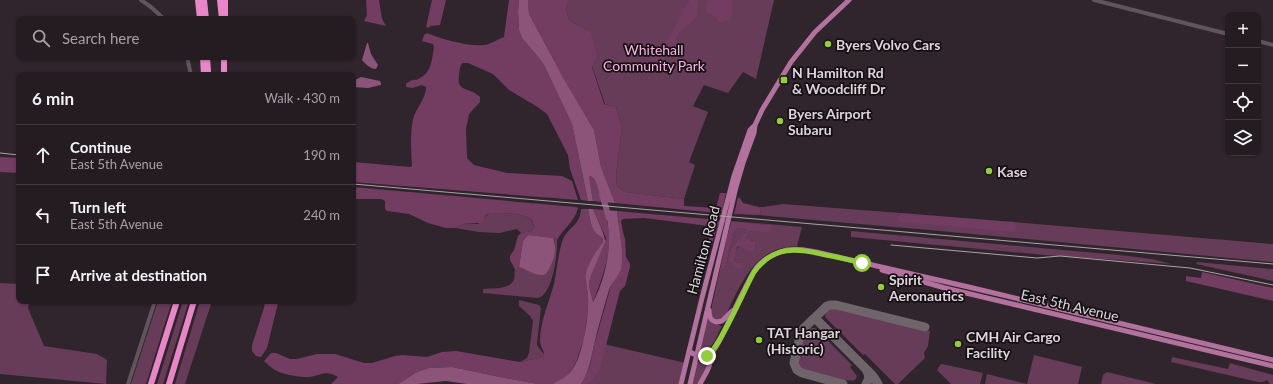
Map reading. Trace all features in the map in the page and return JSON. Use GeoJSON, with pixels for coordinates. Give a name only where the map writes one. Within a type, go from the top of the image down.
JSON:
{"type":"FeatureCollection","features":[{"type":"Feature","properties":{"kind":"highway"},"geometry":{"type":"LineString","coordinates":[[198,0],[200,16]]}},
{"type":"Feature","properties":{"kind":"highway"},"geometry":{"type":"LineString","coordinates":[[204,0],[206,16]]}},
{"type":"Feature","properties":{"kind":"highway"},"geometry":{"type":"LineString","coordinates":[[220,0],[222,16]]}},
{"type":"Feature","properties":{"kind":"highway"},"geometry":{"type":"LineString","coordinates":[[225,0],[225,16]]}},
{"type":"Feature","properties":{"kind":"highway"},"geometry":{"type":"LineString","coordinates":[[203,60],[204,72]]}},
{"type":"Feature","properties":{"kind":"highway"},"geometry":{"type":"LineString","coordinates":[[208,60],[208,72]]}},
{"type":"Feature","properties":{"kind":"highway"},"geometry":{"type":"LineString","coordinates":[[224,60],[224,72]]}},
{"type":"Feature","properties":{"kind":"highway"},"geometry":{"type":"LineString","coordinates":[[151,384],[176,304]]}},
{"type":"Feature","properties":{"kind":"highway"},"geometry":{"type":"LineString","coordinates":[[169,384],[193,304]]}},
{"type":"Feature","properties":{"kind":"main road","name":"Hamilton Road"},"geometry":{"type":"LineString","coordinates":[[690,384],[736,187],[754,133],[755,125],[762,110],[791,62],[815,32],[849,0]]}},
{"type":"Feature","properties":{"kind":"main road","name":"Hamilton Road"},"geometry":{"type":"LineString","coordinates":[[681,384],[738,162],[750,130],[755,125]]}},
{"type":"Feature","properties":{"kind":"main road","name":"East 5th Avenue"},"geometry":{"type":"LineString","coordinates":[[700,384],[710,363],[710,355],[757,267],[770,256],[790,249],[801,249],[973,288],[1273,360]]}},
{"type":"Feature","properties":{"kind":"main road","name":"East 5th Avenue"},"geometry":{"type":"LineString","coordinates":[[862,263],[928,284],[1273,366]]}},
{"type":"Feature","properties":{"kind":"main road"},"geometry":{"type":"LineString","coordinates":[[710,300],[709,316],[714,322],[719,322],[735,309]]}},
{"type":"Feature","properties":{"kind":"main road"},"geometry":{"type":"LineString","coordinates":[[689,351],[696,356],[704,357],[710,355]]}},
{"type":"Feature","properties":{"kind":"street"},"geometry":{"type":"LineString","coordinates":[[141,0],[161,16]]}},
{"type":"Feature","properties":{"kind":"street"},"geometry":{"type":"LineString","coordinates":[[1094,0],[1225,33]]}},
{"type":"Feature","properties":{"kind":"street"},"geometry":{"type":"LineString","coordinates":[[1261,42],[1273,45]]}},
{"type":"Feature","properties":{"kind":"street"},"geometry":{"type":"LineString","coordinates":[[188,60],[190,72]]}},
{"type":"Feature","properties":{"kind":"street"},"geometry":{"type":"LineString","coordinates":[[128,384],[154,304]]}},
{"type":"Feature","properties":{"kind":"green space"},"geometry":{"type":"Polygon","coordinates":[[[366,0],[379,0],[382,19],[386,26],[364,21],[367,15],[366,0]]]}},
{"type":"Feature","properties":{"kind":"green space"},"geometry":{"type":"Polygon","coordinates":[[[432,0],[446,0],[440,25],[430,26],[429,28],[426,27],[432,0]]]}},
{"type":"Feature","properties":{"kind":"green space"},"geometry":{"type":"Polygon","coordinates":[[[509,0],[519,0],[519,30],[522,38],[543,63],[572,124],[588,201],[581,200],[570,169],[568,155],[547,114],[509,90],[493,74],[468,63],[462,63],[459,72],[460,85],[480,97],[480,102],[469,114],[466,129],[467,158],[474,165],[507,173],[562,176],[572,181],[578,200],[356,182],[356,162],[412,166],[411,136],[413,119],[423,99],[426,87],[422,85],[412,88],[406,87],[406,84],[424,75],[431,64],[434,47],[433,44],[422,41],[424,35],[427,33],[447,40],[471,45],[490,44],[504,37],[509,0]]]}},
{"type":"Feature","properties":{"kind":"green space"},"geometry":{"type":"Polygon","coordinates":[[[528,0],[570,0],[567,5],[567,13],[570,21],[590,31],[597,55],[592,67],[604,104],[616,107],[622,127],[616,175],[617,186],[625,192],[684,199],[684,206],[716,208],[720,193],[726,193],[722,211],[718,213],[615,203],[601,167],[594,130],[564,79],[529,14],[528,0]]]}},
{"type":"Feature","properties":{"kind":"green space","name":"Whitehall Community Park"},"geometry":{"type":"Polygon","coordinates":[[[570,0],[774,0],[756,79],[743,72],[728,93],[704,85],[693,106],[708,112],[689,162],[695,165],[684,199],[625,192],[617,186],[616,175],[622,127],[616,107],[605,104],[592,66],[590,31],[570,21],[567,13],[567,5],[570,0]]]}},
{"type":"Feature","properties":{"kind":"green space"},"geometry":{"type":"Polygon","coordinates":[[[690,0],[698,0],[697,17],[677,36],[677,47],[667,53],[663,62],[661,63],[648,59],[662,46],[673,31],[683,10],[690,0]]]}},
{"type":"Feature","properties":{"kind":"green space"},"geometry":{"type":"Polygon","coordinates":[[[708,0],[733,0],[732,15],[730,20],[718,22],[716,17],[707,12],[706,6],[708,0]]]}},
{"type":"Feature","properties":{"kind":"green space"},"geometry":{"type":"Polygon","coordinates":[[[0,157],[16,158],[16,173],[0,172],[0,157]]]}},
{"type":"Feature","properties":{"kind":"green space"},"geometry":{"type":"Polygon","coordinates":[[[591,176],[595,180],[602,202],[593,201],[589,177],[591,176]]]}},
{"type":"Feature","properties":{"kind":"green space"},"geometry":{"type":"Polygon","coordinates":[[[356,187],[578,208],[572,221],[557,240],[553,238],[529,235],[526,237],[523,241],[519,267],[518,269],[515,269],[510,260],[510,256],[514,250],[518,236],[521,233],[532,231],[533,224],[531,220],[518,214],[489,213],[486,215],[482,223],[465,223],[455,228],[446,228],[428,223],[409,214],[387,211],[385,209],[385,201],[381,199],[356,199],[356,187]]]}},
{"type":"Feature","properties":{"kind":"green space"},"geometry":{"type":"Polygon","coordinates":[[[739,197],[743,203],[759,207],[761,209],[760,214],[734,214],[739,197]]]}},
{"type":"Feature","properties":{"kind":"green space"},"geometry":{"type":"Polygon","coordinates":[[[783,204],[901,213],[898,216],[1017,227],[1014,222],[1273,244],[1273,262],[757,215],[760,214],[761,209],[759,207],[783,204]]]}},
{"type":"Feature","properties":{"kind":"green space"},"geometry":{"type":"Polygon","coordinates":[[[581,209],[588,209],[593,230],[603,238],[603,242],[589,265],[586,281],[588,310],[584,339],[572,370],[564,379],[553,384],[538,384],[452,367],[429,368],[417,372],[398,384],[331,384],[338,377],[330,373],[308,377],[288,375],[275,370],[264,361],[271,353],[276,353],[290,359],[297,359],[317,354],[335,354],[364,363],[372,363],[402,355],[427,357],[442,352],[456,351],[520,362],[543,357],[544,352],[540,341],[541,326],[554,284],[561,244],[565,235],[579,219],[581,209]]]}},
{"type":"Feature","properties":{"kind":"green space"},"geometry":{"type":"Polygon","coordinates":[[[593,209],[604,210],[607,220],[609,245],[606,265],[593,302],[589,286],[590,278],[606,238],[593,209]]]}},
{"type":"Feature","properties":{"kind":"green space"},"geometry":{"type":"Polygon","coordinates":[[[617,211],[708,219],[719,222],[708,255],[707,253],[711,230],[711,227],[709,226],[644,218],[623,219],[621,221],[625,239],[626,257],[630,267],[625,286],[620,291],[599,371],[589,384],[581,384],[591,364],[595,342],[610,289],[620,271],[621,243],[617,211]]]}},
{"type":"Feature","properties":{"kind":"green space"},"geometry":{"type":"Polygon","coordinates":[[[489,213],[518,214],[530,220],[533,224],[532,231],[521,233],[517,229],[499,233],[479,232],[455,228],[465,223],[478,224],[489,213]]]}},
{"type":"Feature","properties":{"kind":"green space"},"geometry":{"type":"Polygon","coordinates":[[[901,213],[1014,222],[1017,226],[1014,232],[900,222],[898,220],[898,216],[901,213]]]}},
{"type":"Feature","properties":{"kind":"green space"},"geometry":{"type":"Polygon","coordinates":[[[708,219],[802,227],[797,246],[775,250],[766,255],[751,269],[739,287],[726,314],[718,320],[711,315],[711,310],[727,237],[722,271],[725,268],[735,230],[738,228],[743,228],[746,232],[735,246],[731,264],[742,263],[734,261],[735,253],[739,246],[742,247],[753,240],[747,240],[745,238],[749,231],[771,225],[719,222],[708,219]]]}},
{"type":"Feature","properties":{"kind":"green space"},"geometry":{"type":"Polygon","coordinates":[[[731,223],[771,225],[773,227],[768,232],[749,231],[746,238],[755,242],[755,249],[753,251],[748,251],[742,247],[737,247],[734,261],[742,263],[744,266],[740,269],[732,265],[730,256],[733,247],[746,232],[746,230],[743,228],[738,228],[735,230],[725,268],[722,271],[727,237],[731,223]]]}},
{"type":"Feature","properties":{"kind":"green space"},"geometry":{"type":"Polygon","coordinates":[[[851,231],[1119,255],[1152,259],[1171,264],[1045,255],[851,237],[851,231]]]}},
{"type":"Feature","properties":{"kind":"green space"},"geometry":{"type":"Polygon","coordinates":[[[553,238],[557,240],[557,253],[554,269],[550,285],[542,296],[538,298],[483,293],[483,289],[501,288],[512,283],[515,269],[518,269],[519,267],[540,275],[555,243],[553,238]]]}},
{"type":"Feature","properties":{"kind":"green space"},"geometry":{"type":"Polygon","coordinates":[[[1197,262],[1273,269],[1273,281],[1196,264],[1197,262]]]}},
{"type":"Feature","properties":{"kind":"green space"},"geometry":{"type":"Polygon","coordinates":[[[1202,272],[1273,288],[1273,301],[1186,281],[1186,276],[1201,278],[1202,272]]]}},
{"type":"Feature","properties":{"kind":"green space"},"geometry":{"type":"Polygon","coordinates":[[[0,283],[16,284],[16,304],[29,304],[28,308],[44,346],[97,354],[107,360],[106,384],[0,374],[0,283]]]}},
{"type":"Feature","properties":{"kind":"green space"},"geometry":{"type":"Polygon","coordinates":[[[519,300],[539,305],[541,308],[537,344],[544,354],[543,357],[520,362],[527,358],[529,353],[533,321],[530,316],[519,306],[519,300]]]}},
{"type":"Feature","properties":{"kind":"green space"},"geometry":{"type":"Polygon","coordinates":[[[157,304],[171,304],[146,384],[131,384],[157,304]]]}},
{"type":"Feature","properties":{"kind":"green space"},"geometry":{"type":"Polygon","coordinates":[[[182,304],[188,304],[163,384],[157,384],[182,304]]]}},
{"type":"Feature","properties":{"kind":"green space"},"geometry":{"type":"Polygon","coordinates":[[[199,304],[211,304],[185,384],[175,384],[199,304]]]}},
{"type":"Feature","properties":{"kind":"green space"},"geometry":{"type":"Polygon","coordinates":[[[265,304],[278,304],[267,348],[261,357],[256,356],[252,351],[252,345],[265,304]]]}},
{"type":"Feature","properties":{"kind":"green space"},"geometry":{"type":"Polygon","coordinates":[[[831,308],[930,331],[928,346],[924,353],[925,358],[898,384],[895,384],[825,317],[826,312],[831,308]]]}},
{"type":"Feature","properties":{"kind":"green space"},"geometry":{"type":"Polygon","coordinates":[[[707,318],[713,323],[722,326],[712,345],[706,350],[702,351],[700,349],[707,318]]]}},
{"type":"Feature","properties":{"kind":"green space"},"geometry":{"type":"Polygon","coordinates":[[[812,328],[815,328],[852,365],[850,367],[857,376],[855,380],[851,381],[837,379],[798,368],[797,365],[806,333],[812,328]]]}},
{"type":"Feature","properties":{"kind":"green space"},"geometry":{"type":"Polygon","coordinates":[[[595,342],[686,363],[681,384],[585,384],[595,342]]]}},
{"type":"Feature","properties":{"kind":"green space"},"geometry":{"type":"Polygon","coordinates":[[[1034,355],[1082,367],[1078,384],[1027,384],[1034,355]]]}},
{"type":"Feature","properties":{"kind":"green space"},"geometry":{"type":"Polygon","coordinates":[[[1172,357],[1228,369],[1230,363],[1273,375],[1273,384],[1270,384],[1267,380],[1258,382],[1171,362],[1172,357]]]}},
{"type":"Feature","properties":{"kind":"green space"},"geometry":{"type":"Polygon","coordinates":[[[699,361],[709,361],[698,384],[692,384],[697,363],[699,361]]]}},
{"type":"Feature","properties":{"kind":"green space"},"geometry":{"type":"Polygon","coordinates":[[[942,364],[983,373],[980,384],[951,384],[937,370],[942,364]]]}},
{"type":"Feature","properties":{"kind":"green space"},"geometry":{"type":"Polygon","coordinates":[[[1107,372],[1156,384],[1101,384],[1103,375],[1107,372]]]}},
{"type":"Feature","properties":{"kind":"green space"},"geometry":{"type":"Polygon","coordinates":[[[987,374],[1027,384],[985,384],[987,374]]]}},
{"type":"Feature","properties":{"kind":"shaded area"},"geometry":{"type":"Polygon","coordinates":[[[519,0],[528,0],[529,14],[564,79],[594,130],[601,167],[615,203],[602,202],[595,180],[591,176],[589,177],[593,201],[588,201],[572,124],[543,63],[522,38],[519,30],[519,0]]]}},
{"type":"Feature","properties":{"kind":"shaded area"},"geometry":{"type":"Polygon","coordinates":[[[367,43],[371,54],[378,65],[376,69],[368,66],[362,60],[367,43]]]}},
{"type":"Feature","properties":{"kind":"shaded area"},"geometry":{"type":"Polygon","coordinates":[[[361,77],[380,81],[381,85],[368,88],[356,87],[356,80],[361,77]]]}},
{"type":"Feature","properties":{"kind":"shaded area"},"geometry":{"type":"Polygon","coordinates":[[[588,209],[593,209],[605,239],[590,278],[589,286],[593,302],[601,285],[608,255],[609,235],[604,210],[617,211],[622,247],[621,269],[609,290],[584,379],[581,384],[553,384],[566,376],[572,370],[579,355],[586,325],[588,306],[586,274],[591,261],[603,242],[603,238],[593,230],[588,209]]]}},
{"type":"Feature","properties":{"kind":"shaded area"},"geometry":{"type":"Polygon","coordinates":[[[529,235],[553,238],[555,251],[553,259],[548,272],[543,275],[519,267],[523,241],[529,235]]]}},
{"type":"Feature","properties":{"kind":"shaded area"},"geometry":{"type":"Polygon","coordinates":[[[452,367],[538,384],[467,384],[446,381],[398,384],[417,372],[429,368],[452,367]]]}},
{"type":"Feature","properties":{"kind":"waterway"},"geometry":{"type":"LineString","coordinates":[[602,194],[609,218]]}},
{"type":"Feature","properties":{"kind":"taxiway"},"geometry":{"type":"LineString","coordinates":[[843,384],[802,373],[797,370],[794,363],[801,332],[827,306],[836,305],[925,327]]}},
{"type":"Feature","properties":{"kind":"taxiway"},"geometry":{"type":"LineString","coordinates":[[815,318],[873,376],[878,384]]}},
{"type":"Feature","properties":{"kind":"taxiway"},"geometry":{"type":"LineString","coordinates":[[866,369],[869,377],[866,384]]}},
{"type":"Feature","properties":{"kind":"railway"},"geometry":{"type":"LineString","coordinates":[[0,153],[16,155]]}},
{"type":"Feature","properties":{"kind":"railway"},"geometry":{"type":"LineString","coordinates":[[356,184],[1273,264]]}},
{"type":"Feature","properties":{"kind":"railway"},"geometry":{"type":"LineString","coordinates":[[891,245],[1037,258],[1060,256],[1190,268],[1273,285]]}},
{"type":"Feature","properties":{"kind":"place","name":"Byers Volvo Cars"},"geometry":{"type":"Point","coordinates":[828,44]}},
{"type":"Feature","properties":{"kind":"place","name":"N Hamilton Rd & Woodcliff Dr"},"geometry":{"type":"Point","coordinates":[784,80]}},
{"type":"Feature","properties":{"kind":"place","name":"Byers Airport Subaru"},"geometry":{"type":"Point","coordinates":[780,121]}},
{"type":"Feature","properties":{"kind":"place","name":"Kase"},"geometry":{"type":"Point","coordinates":[989,171]}},
{"type":"Feature","properties":{"kind":"place","name":"Spirit Aeronautics"},"geometry":{"type":"Point","coordinates":[881,287]}},
{"type":"Feature","properties":{"kind":"place","name":"TAT Hangar (Historic)"},"geometry":{"type":"Point","coordinates":[759,340]}},
{"type":"Feature","properties":{"kind":"place","name":"CMH Air Cargo Facility"},"geometry":{"type":"Point","coordinates":[958,344]}},
{"type":"Feature","properties":{"kind":"route"},"geometry":{"type":"LineString","coordinates":[[707,356],[711,354],[720,338],[757,267],[770,256],[785,250],[801,249],[862,263]]}}]}
